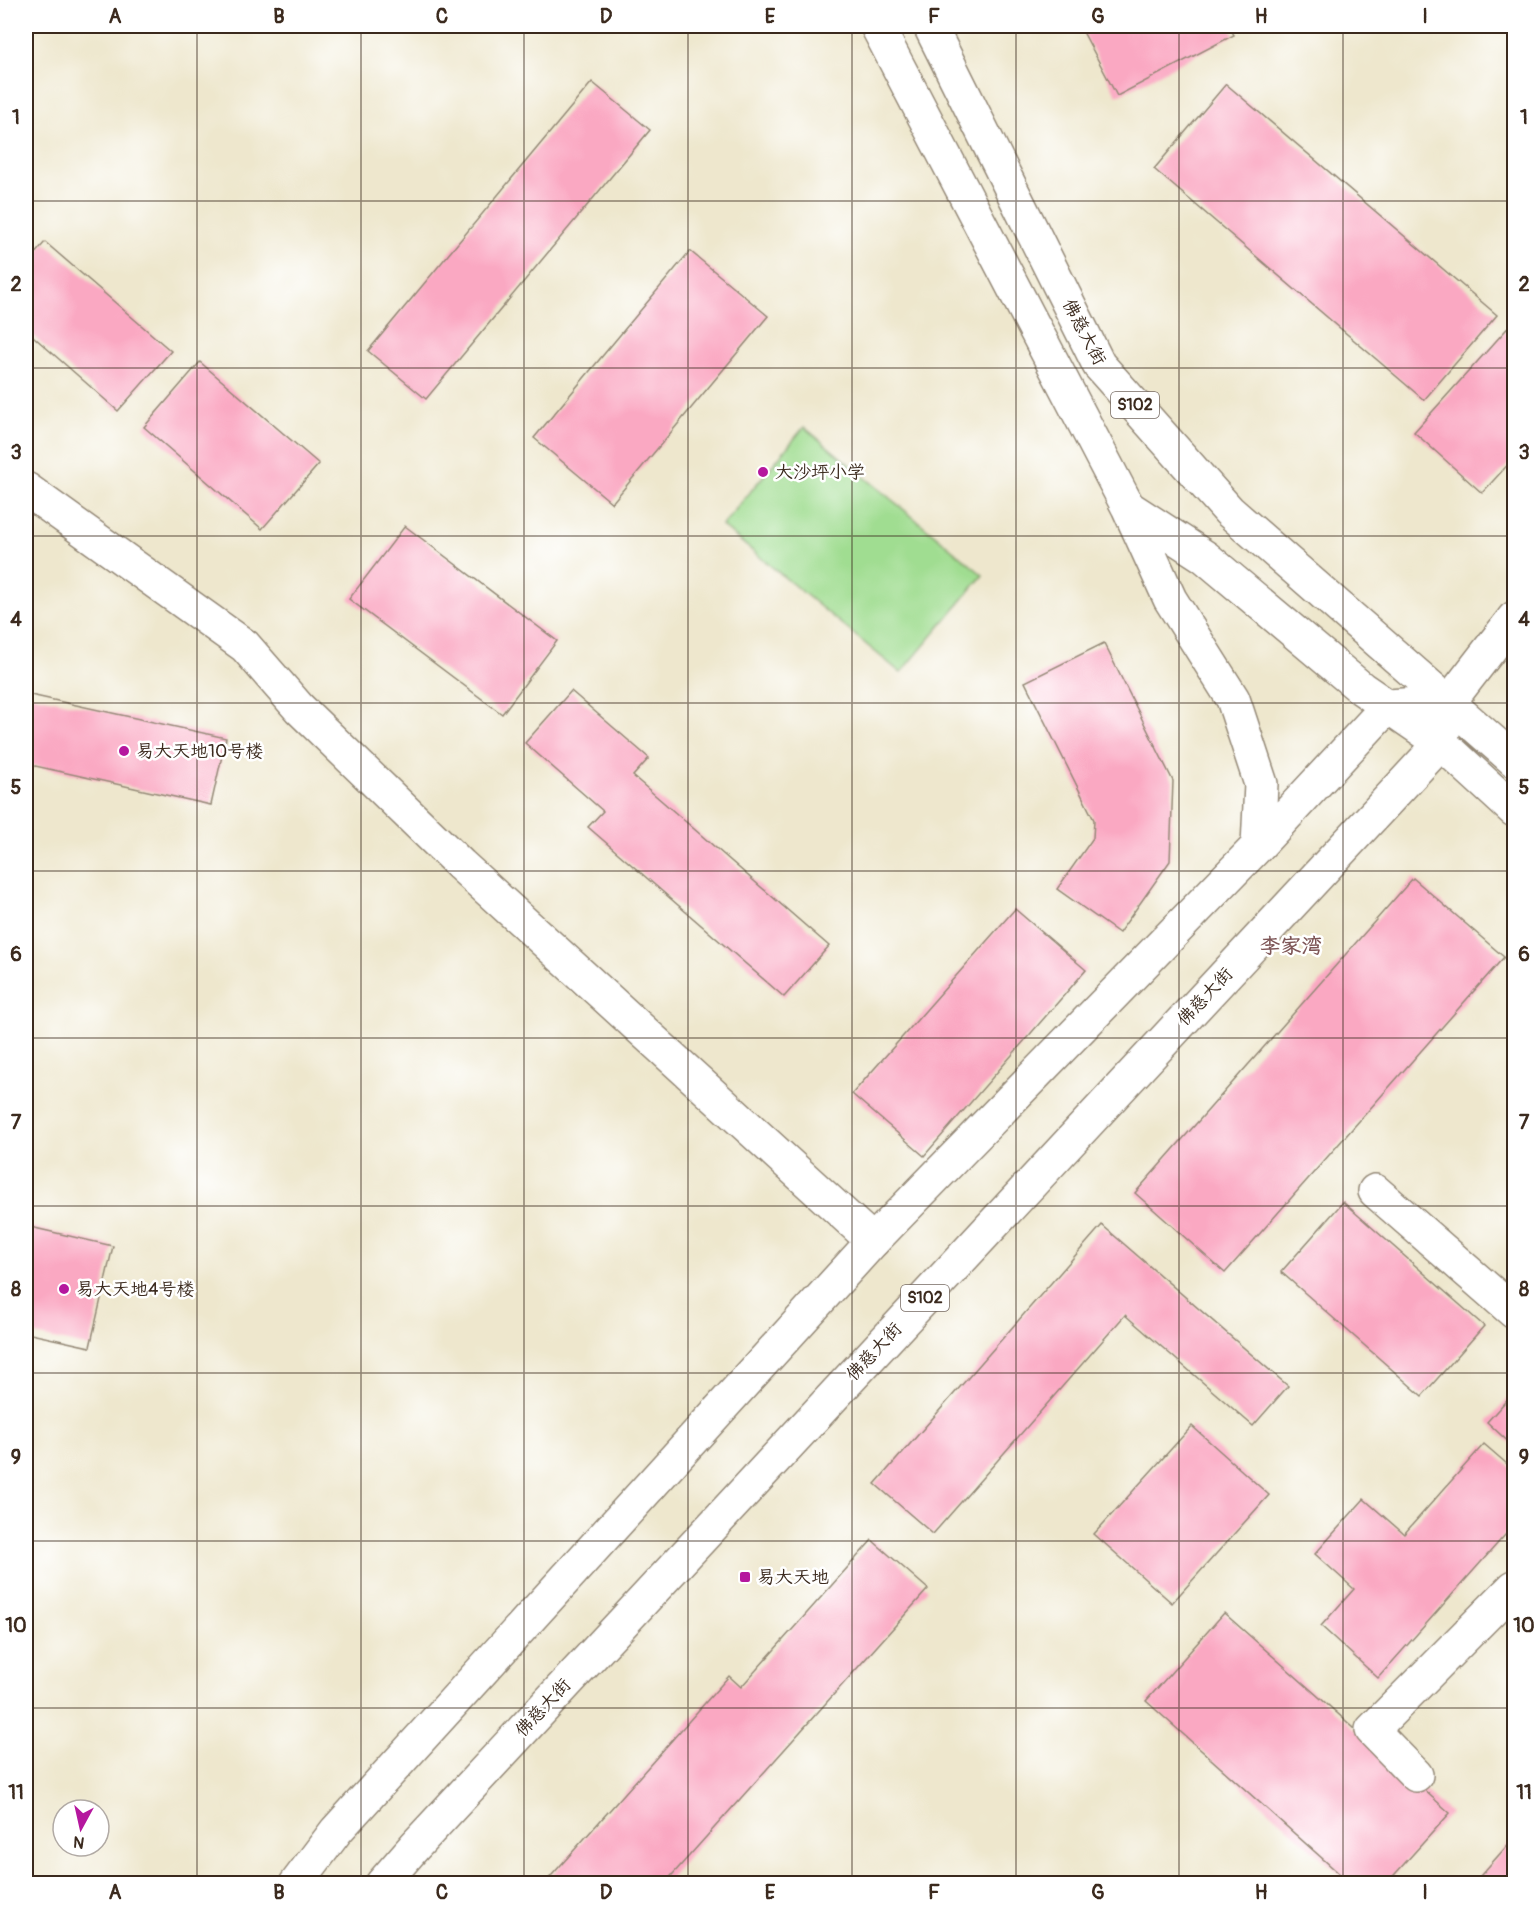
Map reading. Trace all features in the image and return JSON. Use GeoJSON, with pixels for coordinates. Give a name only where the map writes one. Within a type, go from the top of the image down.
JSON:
{"type":"FeatureCollection","features":[{"type":"Feature","properties":{"kind":"main road","name":"S102"},"geometry":{"type":"LineString","coordinates":[[877,26],[1128,507],[1170,599],[1233,699],[1261,784],[1258,846]]}},
{"type":"Feature","properties":{"kind":"main road","name":"佛慈大街"},"geometry":{"type":"LineString","coordinates":[[930,26],[1099,365],[1229,511],[1515,760]]}},
{"type":"Feature","properties":{"kind":"main road"},"geometry":{"type":"LineString","coordinates":[[26,489],[245,646],[299,708],[461,865],[873,1241]]}},
{"type":"Feature","properties":{"kind":"main road"},"geometry":{"type":"LineString","coordinates":[[1128,507],[1205,557],[1361,688],[1441,743],[1515,810]]}},
{"type":"Feature","properties":{"kind":"main road"},"geometry":{"type":"LineString","coordinates":[[1441,743],[1449,702],[1515,618]]}},
{"type":"Feature","properties":{"kind":"main road"},"geometry":{"type":"LineString","coordinates":[[296,1884],[336,1831],[873,1241],[1258,846],[1388,706],[1449,702]]}},
{"type":"Feature","properties":{"kind":"main road","name":"佛慈大街"},"geometry":{"type":"LineString","coordinates":[[382,1884],[1441,743]]}},
{"type":"Feature","properties":{"kind":"main road"},"geometry":{"type":"LineString","coordinates":[[1375,1191],[1515,1312]]}},
{"type":"Feature","properties":{"kind":"main road"},"geometry":{"type":"LineString","coordinates":[[1416,1775],[1372,1730],[1515,1587]]}},
{"type":"Feature","properties":{"kind":"green space"},"geometry":{"type":"Polygon","coordinates":[[[804,427],[983,575],[901,673],[722,526],[804,427]]]}},
{"type":"Feature","properties":{"kind":"building"},"geometry":{"type":"Polygon","coordinates":[[[1080,26],[1229,26],[1234,35],[1117,96],[1080,26]]]}},
{"type":"Feature","properties":{"kind":"building"},"geometry":{"type":"Polygon","coordinates":[[[592,82],[650,130],[426,399],[368,351],[592,82]]]}},
{"type":"Feature","properties":{"kind":"building"},"geometry":{"type":"Polygon","coordinates":[[[1226,84],[1497,315],[1424,400],[1154,169],[1226,84]]]}},
{"type":"Feature","properties":{"kind":"building"},"geometry":{"type":"Polygon","coordinates":[[[45,242],[171,351],[118,411],[26,330],[26,264],[45,242]]]}},
{"type":"Feature","properties":{"kind":"building"},"geometry":{"type":"Polygon","coordinates":[[[690,251],[768,316],[612,503],[534,438],[690,251]]]}},
{"type":"Feature","properties":{"kind":"building"},"geometry":{"type":"Polygon","coordinates":[[[1514,321],[1514,458],[1482,493],[1414,432],[1514,321]]]}},
{"type":"Feature","properties":{"kind":"building"},"geometry":{"type":"Polygon","coordinates":[[[200,362],[319,464],[262,529],[144,427],[200,362]]]}},
{"type":"Feature","properties":{"kind":"building"},"geometry":{"type":"Polygon","coordinates":[[[405,526],[557,641],[502,714],[349,599],[405,526]]]}},
{"type":"Feature","properties":{"kind":"building"},"geometry":{"type":"Polygon","coordinates":[[[1104,643],[1173,781],[1170,861],[1119,933],[1057,889],[1093,838],[1094,820],[1025,682],[1104,643]]]}},
{"type":"Feature","properties":{"kind":"building"},"geometry":{"type":"Polygon","coordinates":[[[571,691],[649,758],[633,776],[829,946],[784,997],[588,827],[603,811],[525,743],[571,691]]]}},
{"type":"Feature","properties":{"kind":"building","name":"易大天地10号楼"},"geometry":{"type":"Polygon","coordinates":[[[26,694],[226,738],[211,805],[26,764],[26,694]]]}},
{"type":"Feature","properties":{"kind":"building"},"geometry":{"type":"Polygon","coordinates":[[[1413,878],[1504,957],[1225,1273],[1135,1193],[1413,878]]]}},
{"type":"Feature","properties":{"kind":"building"},"geometry":{"type":"Polygon","coordinates":[[[1015,909],[1086,970],[924,1156],[852,1094],[1015,909]]]}},
{"type":"Feature","properties":{"kind":"building"},"geometry":{"type":"Polygon","coordinates":[[[1343,1202],[1484,1326],[1422,1396],[1281,1272],[1343,1202]]]}},
{"type":"Feature","properties":{"kind":"building"},"geometry":{"type":"Polygon","coordinates":[[[1102,1225],[1288,1386],[1253,1426],[1125,1315],[933,1534],[875,1484],[1102,1225]]]}},
{"type":"Feature","properties":{"kind":"building","name":"易大天地4号楼"},"geometry":{"type":"Polygon","coordinates":[[[26,1226],[113,1246],[90,1347],[26,1333],[26,1226]]]}},
{"type":"Feature","properties":{"kind":"building"},"geometry":{"type":"Polygon","coordinates":[[[1514,1392],[1514,1447],[1487,1422],[1514,1392]]]}},
{"type":"Feature","properties":{"kind":"building"},"geometry":{"type":"Polygon","coordinates":[[[1192,1426],[1269,1495],[1172,1603],[1094,1534],[1192,1426]]]}},
{"type":"Feature","properties":{"kind":"building"},"geometry":{"type":"Polygon","coordinates":[[[1484,1444],[1514,1470],[1514,1525],[1378,1678],[1321,1626],[1354,1589],[1315,1554],[1364,1499],[1404,1534],[1484,1444]]]}},
{"type":"Feature","properties":{"kind":"building"},"geometry":{"type":"Polygon","coordinates":[[[872,1540],[928,1589],[664,1884],[544,1884],[729,1676],[741,1687],[872,1540]]]}},
{"type":"Feature","properties":{"kind":"building"},"geometry":{"type":"Polygon","coordinates":[[[1224,1613],[1450,1813],[1386,1884],[1351,1884],[1146,1701],[1224,1613]]]}},
{"type":"Feature","properties":{"kind":"building"},"geometry":{"type":"Polygon","coordinates":[[[1514,1838],[1514,1884],[1473,1884],[1514,1838]]]}},
{"type":"Feature","properties":{"kind":"place","name":"大沙坪小学"},"geometry":{"type":"Point","coordinates":[763,472]}},
{"type":"Feature","properties":{"kind":"place","name":"易大天地10号楼"},"geometry":{"type":"Point","coordinates":[124,751]}},
{"type":"Feature","properties":{"kind":"place","name":"易大天地4号楼"},"geometry":{"type":"Point","coordinates":[64,1289]}},
{"type":"Feature","properties":{"kind":"place","name":"易大天地"},"geometry":{"type":"Point","coordinates":[745,1577]}},
{"type":"Feature","properties":{"kind":"district","name":"李家湾"},"geometry":{"type":"Point","coordinates":[1291,946]}}]}
